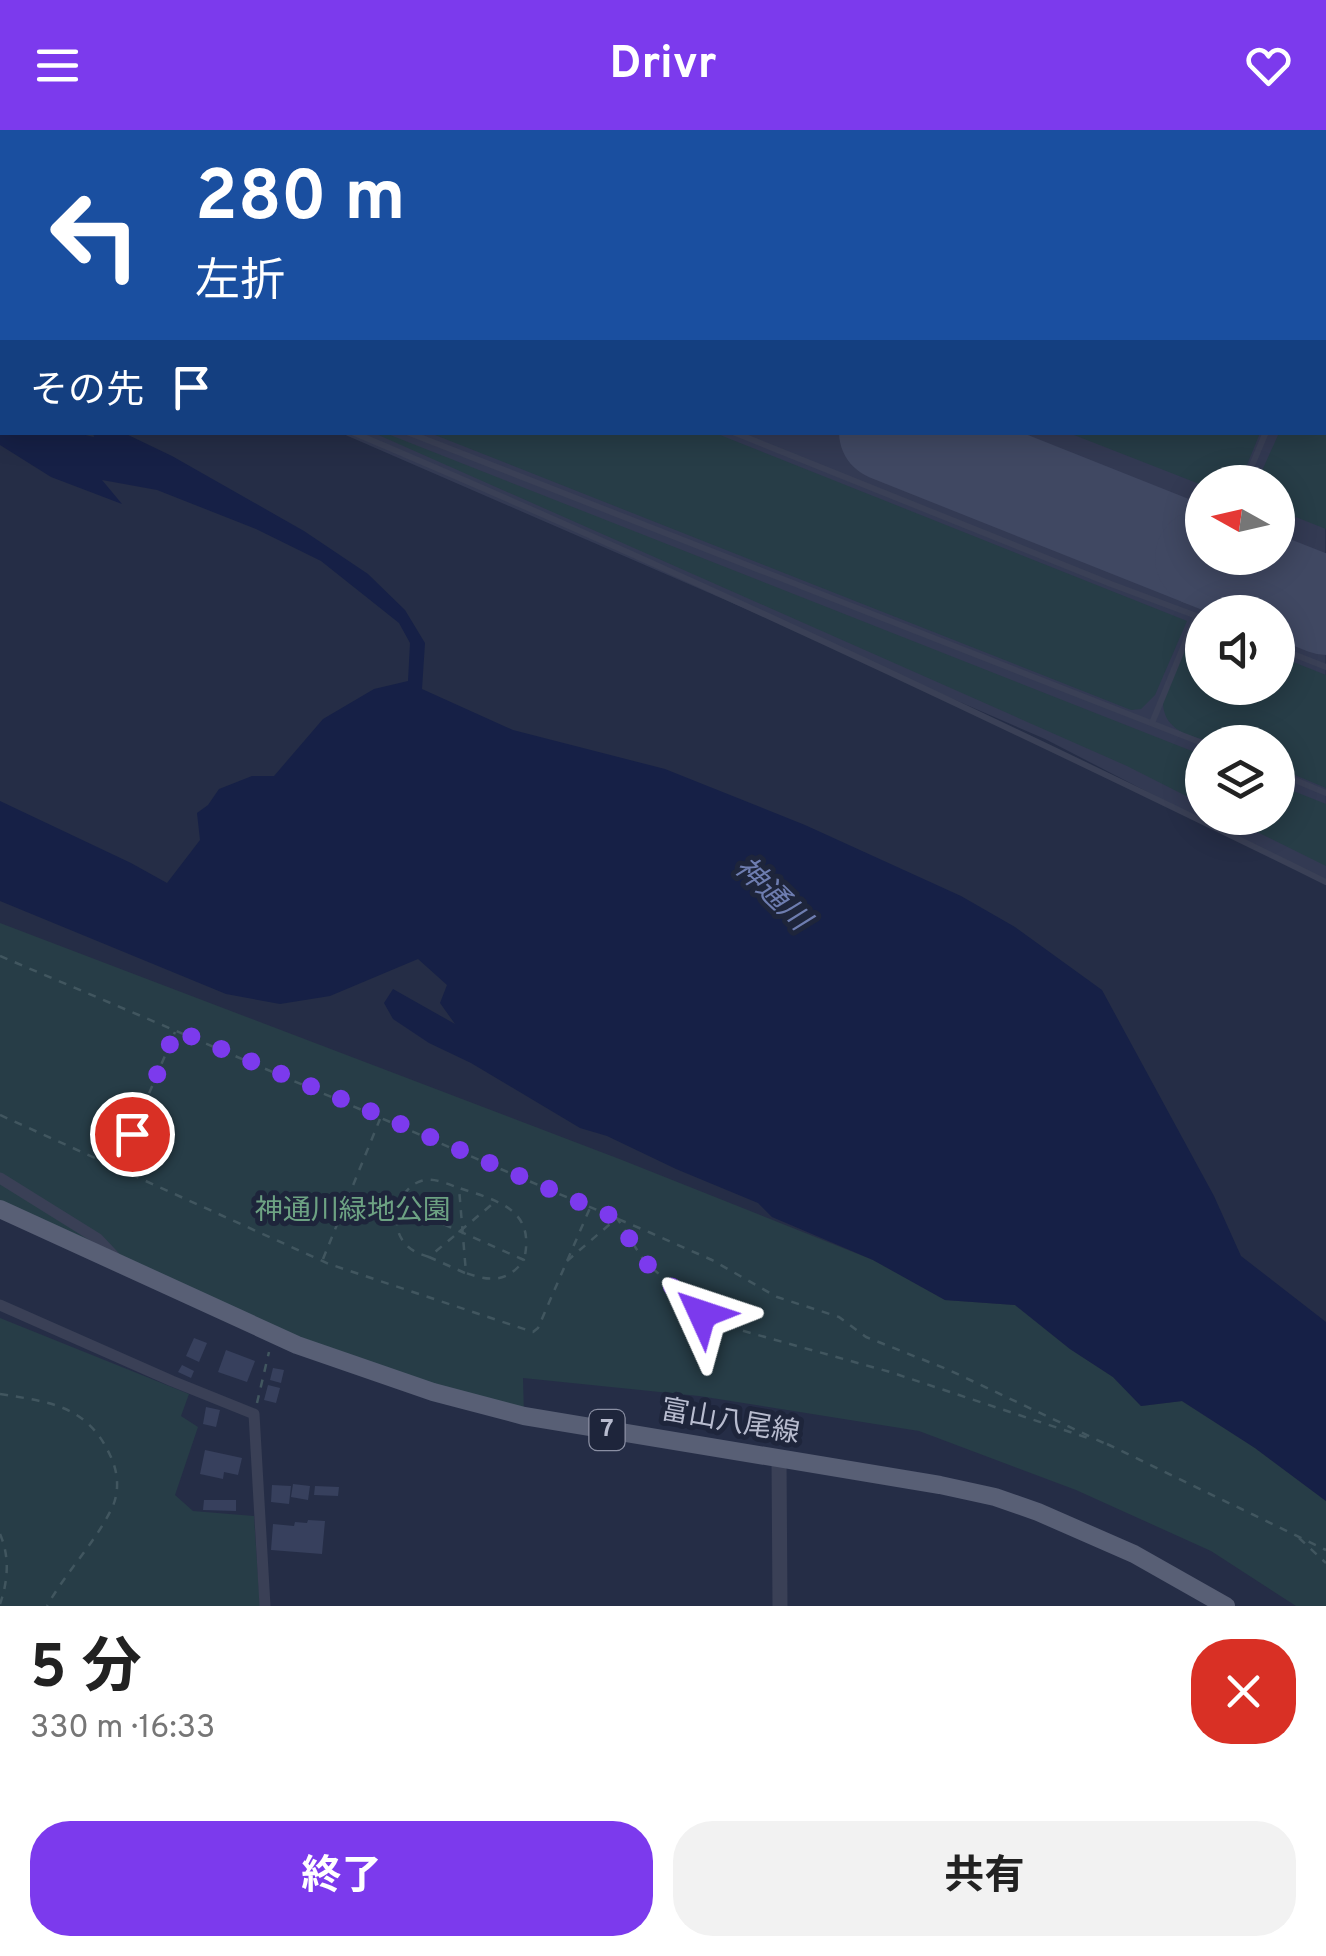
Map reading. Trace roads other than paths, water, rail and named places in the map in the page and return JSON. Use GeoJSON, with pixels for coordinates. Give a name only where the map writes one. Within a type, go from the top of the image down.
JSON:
{"type":"FeatureCollection","features":[{"type":"Feature","properties":{"kind":"main road","name":"富山八尾線"},"geometry":{"type":"LineString","coordinates":[[0,1209],[298,1346],[433,1392],[524,1416],[995,1497],[1134,1554],[1226,1606]]}},
{"type":"Feature","properties":{"kind":"street"},"geometry":{"type":"LineString","coordinates":[[0,1178],[98,1240],[124,1267]]}},
{"type":"Feature","properties":{"kind":"street"},"geometry":{"type":"LineString","coordinates":[[0,1305],[254,1414],[265,1606]]}},
{"type":"Feature","properties":{"kind":"street"},"geometry":{"type":"LineString","coordinates":[[779,1459],[780,1606]]}},
{"type":"Feature","properties":{"kind":"lane"},"geometry":{"type":"LineString","coordinates":[[359,435],[780,621],[1326,882]]}},
{"type":"Feature","properties":{"kind":"lane"},"geometry":{"type":"LineString","coordinates":[[416,435],[1185,736]]}},
{"type":"Feature","properties":{"kind":"lane"},"geometry":{"type":"LineString","coordinates":[[741,435],[1185,611]]}},
{"type":"Feature","properties":{"kind":"lane"},"geometry":{"type":"LineString","coordinates":[[1252,465],[1265,435]]}},
{"type":"Feature","properties":{"kind":"lane"},"geometry":{"type":"LineString","coordinates":[[1152,723],[1185,649]]}},
{"type":"Feature","properties":{"kind":"lane"},"geometry":{"type":"LineString","coordinates":[[1295,655],[1326,667]]}},
{"type":"Feature","properties":{"kind":"lane"},"geometry":{"type":"LineString","coordinates":[[1295,780],[1326,792]]}},
{"type":"Feature","properties":{"kind":"water","name":"神通川"},"geometry":{"type":"Polygon","coordinates":[[[0,435],[128,435],[172,456],[304,531],[368,574],[405,610],[425,643],[422,689],[513,730],[665,769],[805,825],[961,896],[1015,927],[1102,990],[1214,1196],[1241,1256],[1326,1322],[1326,1501],[1255,1448],[1182,1401],[1141,1406],[1113,1377],[1015,1305],[945,1300],[873,1260],[772,1217],[758,1203],[607,1136],[580,1128],[471,1063],[429,1043],[393,1019],[384,1003],[393,989],[455,1024],[440,1003],[447,985],[418,959],[330,996],[280,1004],[226,994],[0,901],[0,801],[167,883],[200,840],[197,813],[219,789],[252,776],[274,776],[323,719],[374,689],[408,681],[410,643],[399,623],[321,561],[256,529],[157,490],[102,480],[122,504],[51,477],[0,445],[0,435]]]}},
{"type":"Feature","properties":{"kind":"park label","name":"神通川緑地公園"},"geometry":{"type":"Point","coordinates":[353,1212]}}]}
